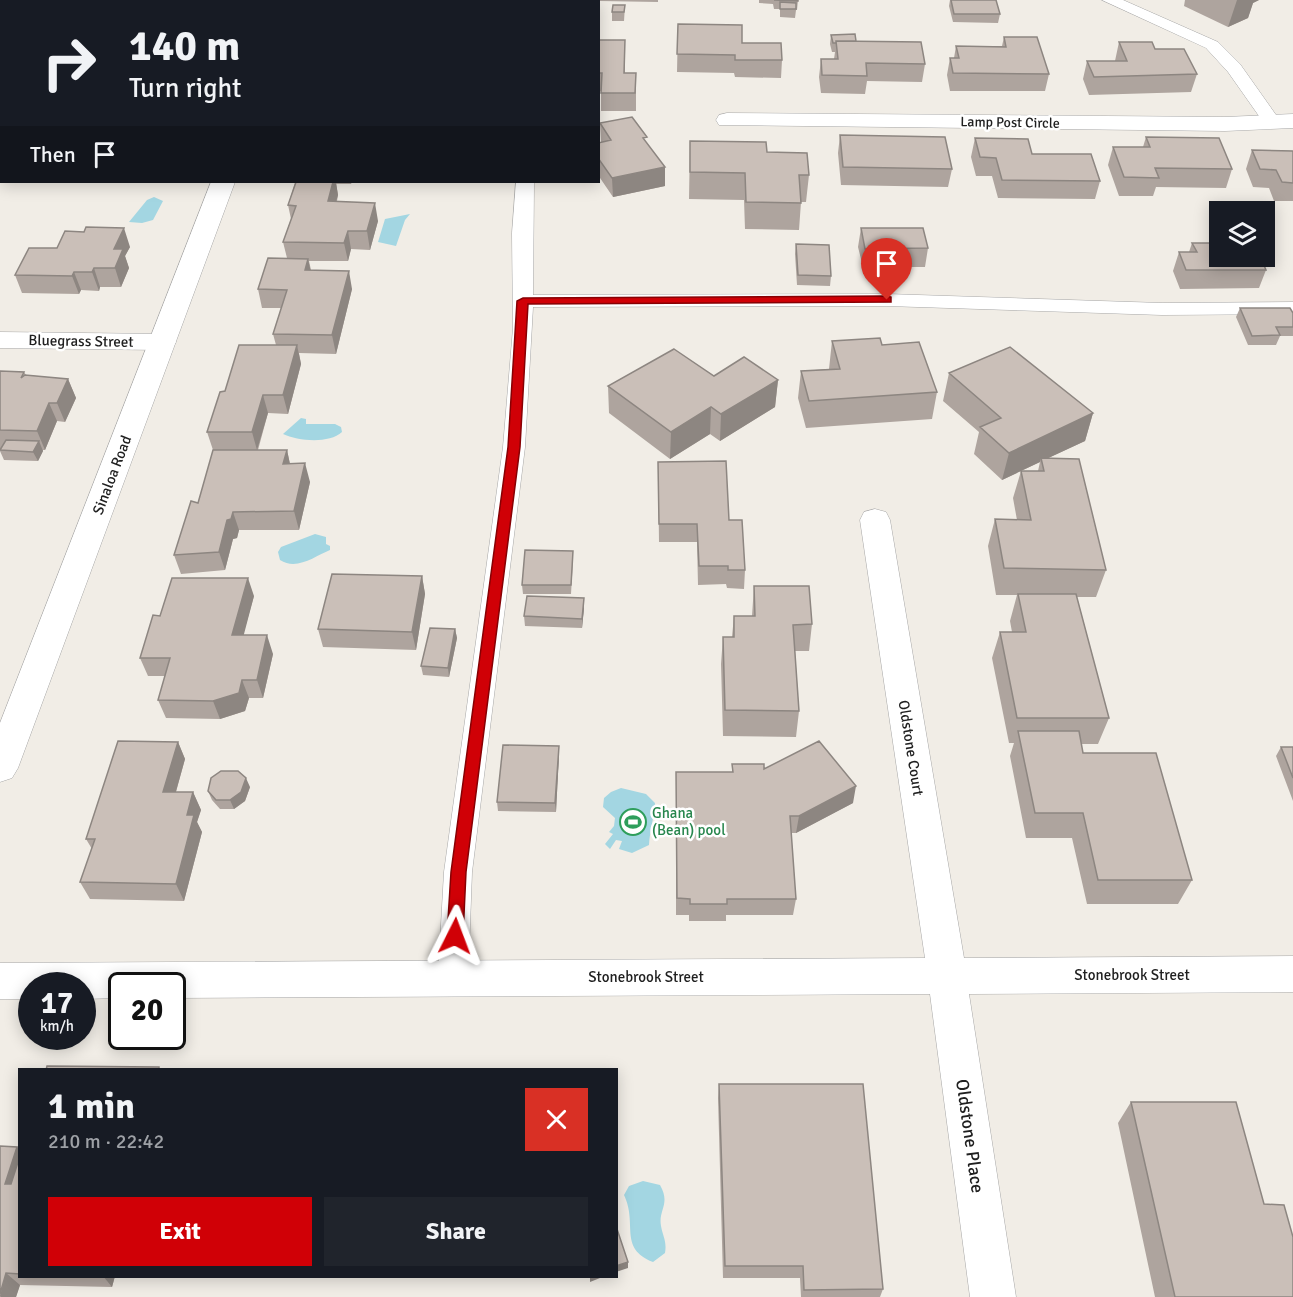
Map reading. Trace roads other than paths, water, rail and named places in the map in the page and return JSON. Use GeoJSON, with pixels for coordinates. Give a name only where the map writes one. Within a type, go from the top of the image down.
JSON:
{"type":"FeatureCollection","features":[{"type":"Feature","properties":{"kind":"street","name":"Lamp Post Circle"},"geometry":{"type":"LineString","coordinates":[[727,120],[1225,124],[1283,122]]}},
{"type":"Feature","properties":{"kind":"street","name":"Sinaloa Road"},"geometry":{"type":"LineString","coordinates":[[0,768],[223,183]]}},
{"type":"Feature","properties":{"kind":"street","name":"Bluegrass Street"},"geometry":{"type":"LineString","coordinates":[[0,340],[162,342]]}},
{"type":"Feature","properties":{"kind":"street","name":"Oldstone Court"},"geometry":{"type":"LineString","coordinates":[[875,520],[947,976]]}},
{"type":"Feature","properties":{"kind":"street","name":"Stonebrook Street"},"geometry":{"type":"LineString","coordinates":[[0,981],[1293,974]]}},
{"type":"Feature","properties":{"kind":"street","name":"Oldstone Place"},"geometry":{"type":"LineString","coordinates":[[947,976],[993,1297]]}},
{"type":"Feature","properties":{"kind":"lane"},"geometry":{"type":"LineString","coordinates":[[1110,0],[1212,45],[1283,122]]}},
{"type":"Feature","properties":{"kind":"lane"},"geometry":{"type":"LineString","coordinates":[[453,978],[458,872],[514,447],[523,301],[525,183]]}},
{"type":"Feature","properties":{"kind":"lane"},"geometry":{"type":"LineString","coordinates":[[523,301],[887,300],[1162,309],[1293,308]]}},
{"type":"Feature","properties":{"kind":"water"},"geometry":{"type":"Polygon","coordinates":[[[154,197],[163,201],[153,220],[142,223],[129,222],[147,200],[154,197]]]}},
{"type":"Feature","properties":{"kind":"water"},"geometry":{"type":"Polygon","coordinates":[[[410,214],[405,220],[396,246],[378,242],[385,219],[410,214]]]}},
{"type":"Feature","properties":{"kind":"water"},"geometry":{"type":"Polygon","coordinates":[[[301,418],[306,419],[306,424],[335,424],[341,427],[342,432],[322,440],[297,438],[283,434],[301,418]]]}},
{"type":"Feature","properties":{"kind":"water"},"geometry":{"type":"Polygon","coordinates":[[[315,534],[326,537],[326,544],[330,546],[330,550],[299,563],[286,563],[280,560],[278,552],[281,547],[315,534]]]}},
{"type":"Feature","properties":{"kind":"water","name":"Ghana (Bean) pool"},"geometry":{"type":"Polygon","coordinates":[[[621,788],[646,794],[655,803],[649,845],[632,853],[619,849],[622,841],[616,840],[610,849],[605,844],[613,834],[609,832],[614,826],[615,818],[603,807],[604,798],[621,788]]]}},
{"type":"Feature","properties":{"kind":"water"},"geometry":{"type":"Polygon","coordinates":[[[643,1181],[660,1185],[664,1197],[661,1226],[665,1253],[653,1262],[642,1256],[632,1242],[630,1216],[624,1195],[629,1186],[643,1181]]]}},
{"type":"Feature","properties":{"kind":"place","name":"Ghana (Bean) pool"},"geometry":{"type":"Point","coordinates":[633,822]}}]}
